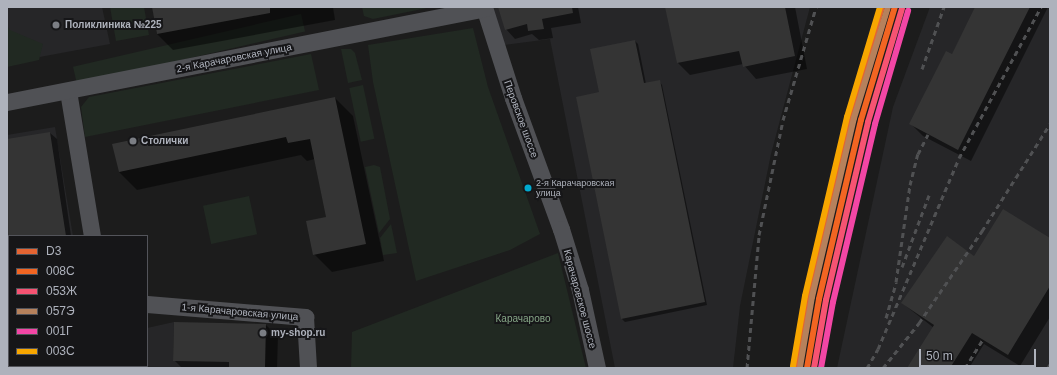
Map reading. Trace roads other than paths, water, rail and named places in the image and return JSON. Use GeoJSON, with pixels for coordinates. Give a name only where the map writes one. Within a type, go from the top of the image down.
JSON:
{"type":"FeatureCollection","features":[{"type":"Feature","properties":{"kind":"street","name":"2-я Карачаровская улица"},"geometry":{"type":"LineString","coordinates":[[7,102],[484,7]]}},
{"type":"Feature","properties":{"kind":"street","name":"Перовское шоссе"},"geometry":{"type":"LineString","coordinates":[[484,7],[513,98],[561,230]]}},
{"type":"Feature","properties":{"kind":"street"},"geometry":{"type":"LineString","coordinates":[[68,91],[92,235]]}},
{"type":"Feature","properties":{"kind":"street","name":"Карачаровское шоссе"},"geometry":{"type":"LineString","coordinates":[[561,230],[580,290],[598,368]]}},
{"type":"Feature","properties":{"kind":"street","name":"1-я Карачаровская улица"},"geometry":{"type":"LineString","coordinates":[[148,304],[305,317],[308,368]]}},
{"type":"Feature","properties":{"kind":"railway"},"geometry":{"type":"LineString","coordinates":[[747,368],[759,235],[783,120],[816,7]]}},
{"type":"Feature","properties":{"kind":"railway"},"geometry":{"type":"LineString","coordinates":[[922,69],[944,7]]}},
{"type":"Feature","properties":{"kind":"railway"},"geometry":{"type":"LineString","coordinates":[[867,368],[878,349],[959,158],[1041,7]]}},
{"type":"Feature","properties":{"kind":"railway"},"geometry":{"type":"LineString","coordinates":[[883,368],[919,323],[982,231],[1050,124]]}},
{"type":"Feature","properties":{"kind":"railway"},"geometry":{"type":"LineString","coordinates":[[886,318],[896,282],[910,185],[918,154],[928,134]]}},
{"type":"Feature","properties":{"kind":"railway"},"geometry":{"type":"LineString","coordinates":[[902,267],[929,195]]}},
{"type":"Feature","properties":{"kind":"railway"},"geometry":{"type":"LineString","coordinates":[[965,368],[983,339]]}},
{"type":"Feature","properties":{"kind":"railway"},"geometry":{"type":"LineString","coordinates":[[1048,368],[1050,364]]}},
{"type":"Feature","properties":{"kind":"place","name":"Поликлиника №225"},"geometry":{"type":"Point","coordinates":[56,25]}},
{"type":"Feature","properties":{"kind":"place","name":"Столички"},"geometry":{"type":"Point","coordinates":[133,141]}},
{"type":"Feature","properties":{"kind":"place","name":"2-я Карачаровская улица"},"geometry":{"type":"Point","coordinates":[528,188]}},
{"type":"Feature","properties":{"kind":"place","name":"my-shop.ru"},"geometry":{"type":"Point","coordinates":[263,333]}},
{"type":"Feature","properties":{"kind":"park label","name":"Карачарово"},"geometry":{"type":"Point","coordinates":[523,319]}}]}
